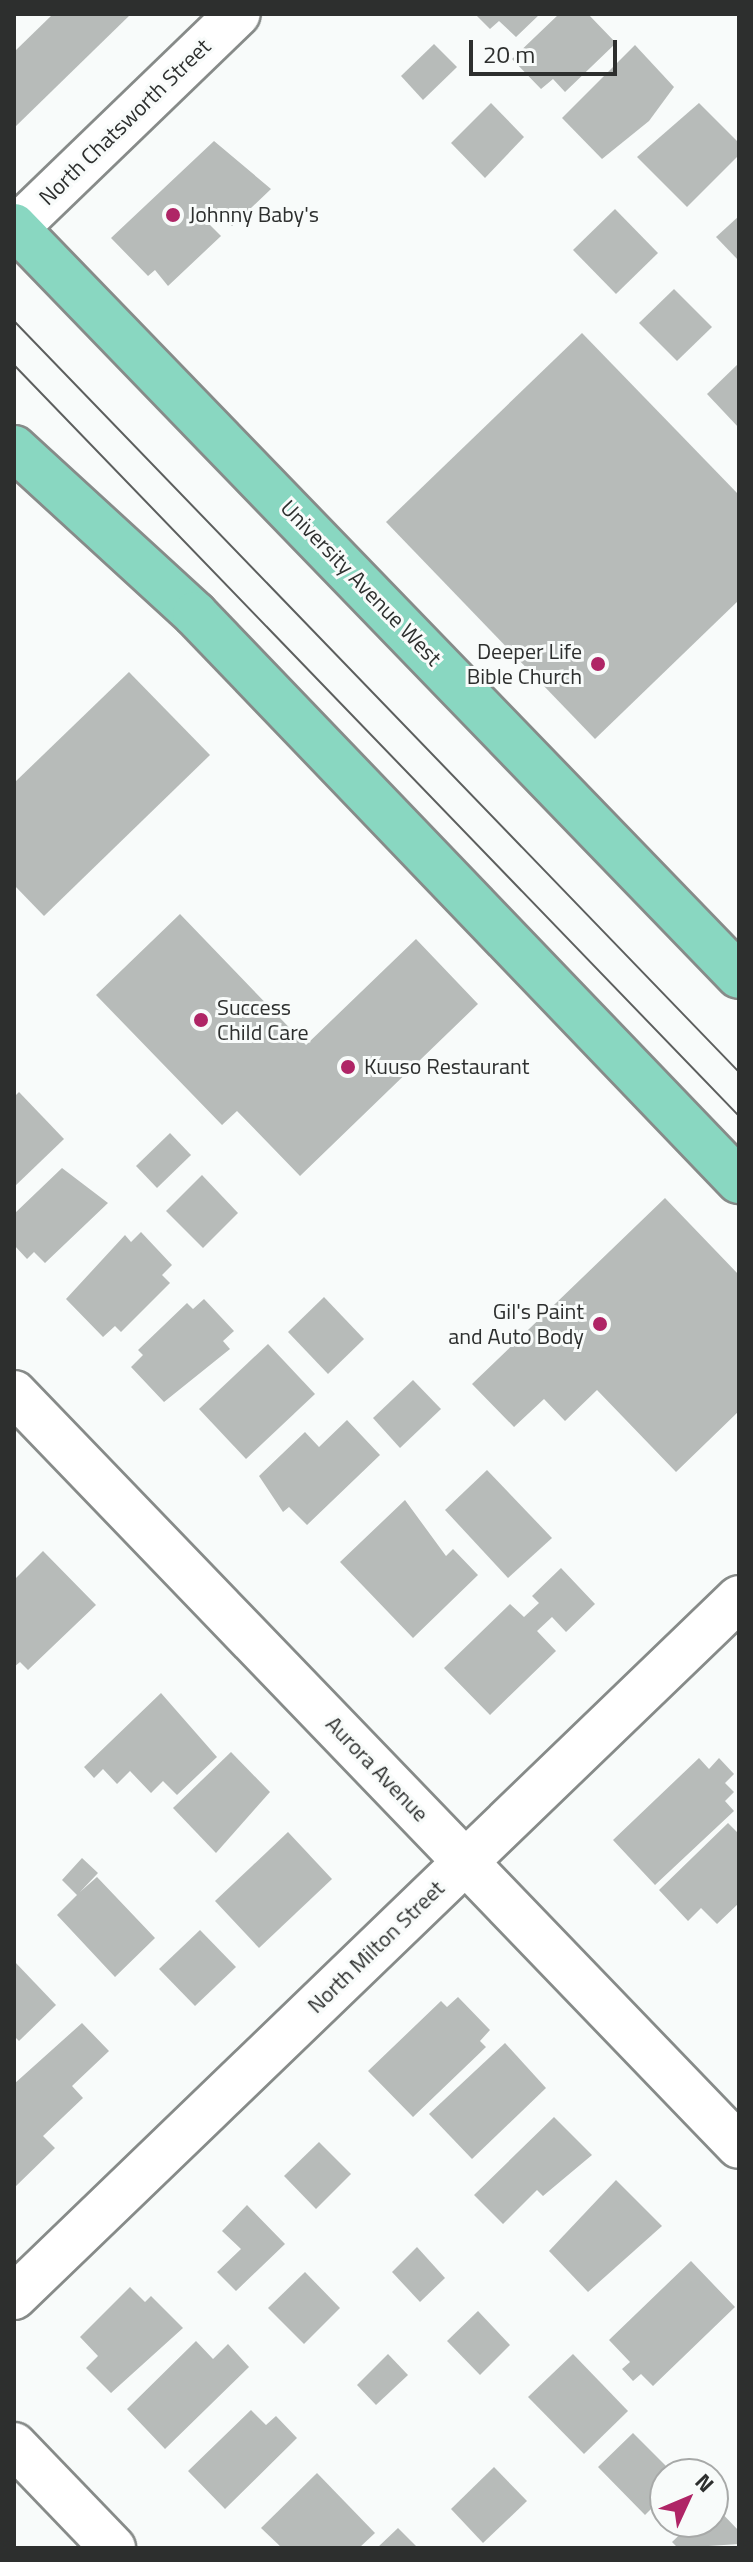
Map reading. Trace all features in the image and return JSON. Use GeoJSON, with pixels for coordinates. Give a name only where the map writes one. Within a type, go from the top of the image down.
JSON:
{"type":"FeatureCollection","features":[{"type":"Feature","properties":{"kind":"main road","name":"University Avenue West"},"geometry":{"type":"LineString","coordinates":[[15,228],[739,976]]}},
{"type":"Feature","properties":{"kind":"main road"},"geometry":{"type":"LineString","coordinates":[[14,448],[225,644],[739,1181]]}},
{"type":"Feature","properties":{"kind":"street","name":"North Chatsworth Street"},"geometry":{"type":"LineString","coordinates":[[15,228],[238,14]]}},
{"type":"Feature","properties":{"kind":"street","name":"Aurora Avenue"},"geometry":{"type":"LineString","coordinates":[[14,1393],[739,2146]]}},
{"type":"Feature","properties":{"kind":"street","name":"North Milton Street"},"geometry":{"type":"LineString","coordinates":[[14,2297],[739,1598]]}},
{"type":"Feature","properties":{"kind":"street"},"geometry":{"type":"LineString","coordinates":[[14,2445],[113,2548]]}},
{"type":"Feature","properties":{"kind":"building"},"geometry":{"type":"Polygon","coordinates":[[[53,14],[131,14],[14,128],[14,52],[53,14]]]}},
{"type":"Feature","properties":{"kind":"building"},"geometry":{"type":"Polygon","coordinates":[[[475,14],[540,14],[516,37],[499,21],[490,29],[475,14]]]}},
{"type":"Feature","properties":{"kind":"building"},"geometry":{"type":"Polygon","coordinates":[[[559,14],[588,14],[616,43],[565,92],[553,79],[541,89],[512,59],[559,14]]]}},
{"type":"Feature","properties":{"kind":"building"},"geometry":{"type":"Polygon","coordinates":[[[434,44],[457,67],[423,100],[401,76],[434,44]]]}},
{"type":"Feature","properties":{"kind":"building"},"geometry":{"type":"Polygon","coordinates":[[[635,45],[674,87],[649,121],[602,159],[562,118],[635,45]]]}},
{"type":"Feature","properties":{"kind":"building"},"geometry":{"type":"Polygon","coordinates":[[[491,103],[524,137],[485,178],[451,143],[491,103]]]}},
{"type":"Feature","properties":{"kind":"building"},"geometry":{"type":"Polygon","coordinates":[[[699,103],[739,143],[739,155],[687,207],[637,157],[699,103]]]}},
{"type":"Feature","properties":{"kind":"building","name":"Johnny Baby's"},"geometry":{"type":"Polygon","coordinates":[[[214,141],[271,189],[232,226],[216,210],[205,220],[221,236],[168,286],[155,270],[148,276],[111,238],[214,141]]]}},
{"type":"Feature","properties":{"kind":"building"},"geometry":{"type":"Polygon","coordinates":[[[615,209],[658,253],[616,294],[573,250],[615,209]]]}},
{"type":"Feature","properties":{"kind":"building"},"geometry":{"type":"Polygon","coordinates":[[[739,216],[739,261],[716,237],[739,216]]]}},
{"type":"Feature","properties":{"kind":"building"},"geometry":{"type":"Polygon","coordinates":[[[674,289],[712,327],[677,361],[639,323],[674,289]]]}},
{"type":"Feature","properties":{"kind":"building"},"geometry":{"type":"Polygon","coordinates":[[[582,333],[739,495],[739,600],[595,739],[386,522],[582,333]]]}},
{"type":"Feature","properties":{"kind":"building"},"geometry":{"type":"Polygon","coordinates":[[[739,363],[739,428],[707,394],[739,363]]]}},
{"type":"Feature","properties":{"kind":"building"},"geometry":{"type":"Polygon","coordinates":[[[129,672],[210,755],[44,916],[14,885],[14,783],[129,672]]]}},
{"type":"Feature","properties":{"kind":"building"},"geometry":{"type":"Polygon","coordinates":[[[180,914],[306,1045],[416,939],[478,1004],[300,1176],[237,1111],[222,1125],[96,995],[180,914]]]}},
{"type":"Feature","properties":{"kind":"building"},"geometry":{"type":"Polygon","coordinates":[[[19,1092],[64,1139],[14,1187],[14,1097],[19,1092]]]}},
{"type":"Feature","properties":{"kind":"building"},"geometry":{"type":"Polygon","coordinates":[[[170,1133],[191,1155],[157,1188],[136,1166],[170,1133]]]}},
{"type":"Feature","properties":{"kind":"building"},"geometry":{"type":"Polygon","coordinates":[[[62,1168],[108,1203],[45,1263],[34,1252],[27,1259],[14,1245],[14,1214],[62,1168]]]}},
{"type":"Feature","properties":{"kind":"building"},"geometry":{"type":"Polygon","coordinates":[[[202,1175],[238,1213],[203,1248],[166,1211],[202,1175]]]}},
{"type":"Feature","properties":{"kind":"building"},"geometry":{"type":"Polygon","coordinates":[[[665,1198],[739,1275],[739,1411],[676,1472],[597,1390],[565,1421],[544,1399],[514,1427],[472,1384],[665,1198]]]}},
{"type":"Feature","properties":{"kind":"building"},"geometry":{"type":"Polygon","coordinates":[[[141,1232],[172,1265],[162,1275],[170,1283],[121,1332],[115,1326],[103,1337],[66,1299],[125,1235],[131,1242],[141,1232]]]}},
{"type":"Feature","properties":{"kind":"building"},"geometry":{"type":"Polygon","coordinates":[[[324,1297],[364,1339],[328,1374],[288,1332],[324,1297]]]}},
{"type":"Feature","properties":{"kind":"building"},"geometry":{"type":"Polygon","coordinates":[[[204,1299],[234,1331],[223,1341],[230,1349],[164,1402],[131,1367],[143,1355],[138,1350],[187,1303],[193,1309],[204,1299]]]}},
{"type":"Feature","properties":{"kind":"building"},"geometry":{"type":"Polygon","coordinates":[[[268,1344],[315,1394],[246,1459],[199,1409],[268,1344]]]}},
{"type":"Feature","properties":{"kind":"building"},"geometry":{"type":"Polygon","coordinates":[[[413,1380],[441,1409],[400,1448],[373,1418],[413,1380]]]}},
{"type":"Feature","properties":{"kind":"building"},"geometry":{"type":"Polygon","coordinates":[[[347,1420],[380,1455],[307,1525],[289,1507],[283,1512],[259,1476],[305,1432],[319,1447],[347,1420]]]}},
{"type":"Feature","properties":{"kind":"building"},"geometry":{"type":"Polygon","coordinates":[[[487,1470],[552,1538],[508,1578],[445,1510],[487,1470]]]}},
{"type":"Feature","properties":{"kind":"building"},"geometry":{"type":"Polygon","coordinates":[[[405,1500],[446,1556],[453,1549],[478,1575],[413,1638],[340,1562],[405,1500]]]}},
{"type":"Feature","properties":{"kind":"building"},"geometry":{"type":"Polygon","coordinates":[[[43,1551],[96,1605],[28,1670],[20,1662],[14,1667],[14,1580],[43,1551]]]}},
{"type":"Feature","properties":{"kind":"building"},"geometry":{"type":"Polygon","coordinates":[[[561,1568],[595,1604],[566,1632],[552,1617],[537,1631],[556,1651],[490,1715],[444,1668],[510,1604],[524,1617],[539,1603],[532,1596],[561,1568]]]}},
{"type":"Feature","properties":{"kind":"building"},"geometry":{"type":"Polygon","coordinates":[[[161,1693],[217,1757],[177,1795],[163,1781],[151,1793],[130,1771],[117,1784],[103,1769],[94,1778],[84,1767],[161,1693]]]}},
{"type":"Feature","properties":{"kind":"building"},"geometry":{"type":"Polygon","coordinates":[[[231,1752],[270,1792],[216,1853],[173,1808],[231,1752]]]}},
{"type":"Feature","properties":{"kind":"building"},"geometry":{"type":"Polygon","coordinates":[[[699,1758],[709,1769],[719,1758],[734,1774],[725,1783],[734,1792],[725,1801],[734,1811],[655,1885],[613,1840],[699,1758]]]}},
{"type":"Feature","properties":{"kind":"building"},"geometry":{"type":"Polygon","coordinates":[[[728,1823],[739,1834],[739,1903],[717,1924],[701,1908],[688,1921],[659,1890],[728,1823]]]}},
{"type":"Feature","properties":{"kind":"building"},"geometry":{"type":"Polygon","coordinates":[[[288,1832],[332,1879],[259,1948],[215,1901],[288,1832]]]}},
{"type":"Feature","properties":{"kind":"building"},"geometry":{"type":"Polygon","coordinates":[[[82,1858],[98,1873],[80,1892],[97,1877],[155,1938],[115,1977],[57,1915],[77,1895],[62,1880],[82,1858]]]}},
{"type":"Feature","properties":{"kind":"building"},"geometry":{"type":"Polygon","coordinates":[[[200,1930],[236,1967],[195,2006],[159,1969],[200,1930]]]}},
{"type":"Feature","properties":{"kind":"building"},"geometry":{"type":"Polygon","coordinates":[[[14,1961],[56,2005],[19,2041],[14,2036],[14,1961]]]}},
{"type":"Feature","properties":{"kind":"building"},"geometry":{"type":"Polygon","coordinates":[[[458,1997],[490,2030],[480,2041],[486,2047],[413,2117],[368,2071],[441,2001],[447,2007],[458,1997]]]}},
{"type":"Feature","properties":{"kind":"building"},"geometry":{"type":"Polygon","coordinates":[[[82,2023],[109,2051],[72,2086],[83,2098],[43,2136],[55,2148],[14,2188],[14,2084],[82,2023]]]}},
{"type":"Feature","properties":{"kind":"building"},"geometry":{"type":"Polygon","coordinates":[[[505,2043],[546,2088],[472,2159],[429,2114],[505,2043]]]}},
{"type":"Feature","properties":{"kind":"building"},"geometry":{"type":"Polygon","coordinates":[[[554,2117],[592,2155],[543,2196],[537,2190],[503,2224],[474,2195],[554,2117]]]}},
{"type":"Feature","properties":{"kind":"building"},"geometry":{"type":"Polygon","coordinates":[[[319,2142],[351,2174],[316,2209],[284,2176],[319,2142]]]}},
{"type":"Feature","properties":{"kind":"building"},"geometry":{"type":"Polygon","coordinates":[[[616,2180],[662,2226],[588,2292],[549,2251],[616,2180]]]}},
{"type":"Feature","properties":{"kind":"building"},"geometry":{"type":"Polygon","coordinates":[[[247,2205],[285,2244],[236,2291],[217,2272],[241,2249],[222,2231],[247,2205]]]}},
{"type":"Feature","properties":{"kind":"building"},"geometry":{"type":"Polygon","coordinates":[[[417,2247],[445,2278],[420,2302],[392,2272],[417,2247]]]}},
{"type":"Feature","properties":{"kind":"building"},"geometry":{"type":"Polygon","coordinates":[[[691,2261],[735,2307],[653,2386],[641,2374],[633,2381],[622,2369],[630,2362],[609,2340],[691,2261]]]}},
{"type":"Feature","properties":{"kind":"building"},"geometry":{"type":"Polygon","coordinates":[[[305,2272],[340,2308],[304,2344],[268,2308],[305,2272]]]}},
{"type":"Feature","properties":{"kind":"building"},"geometry":{"type":"Polygon","coordinates":[[[130,2287],[145,2302],[151,2296],[183,2328],[111,2393],[86,2368],[98,2356],[80,2337],[130,2287]]]}},
{"type":"Feature","properties":{"kind":"building"},"geometry":{"type":"Polygon","coordinates":[[[478,2311],[510,2345],[480,2375],[447,2341],[478,2311]]]}},
{"type":"Feature","properties":{"kind":"building"},"geometry":{"type":"Polygon","coordinates":[[[196,2341],[213,2359],[228,2344],[249,2367],[165,2449],[127,2409],[196,2341]]]}},
{"type":"Feature","properties":{"kind":"building"},"geometry":{"type":"Polygon","coordinates":[[[388,2354],[408,2375],[376,2405],[357,2385],[388,2354]]]}},
{"type":"Feature","properties":{"kind":"building"},"geometry":{"type":"Polygon","coordinates":[[[573,2354],[628,2411],[584,2454],[528,2397],[573,2354]]]}},
{"type":"Feature","properties":{"kind":"building"},"geometry":{"type":"Polygon","coordinates":[[[251,2410],[266,2425],[276,2416],[297,2438],[225,2509],[188,2471],[251,2410]]]}},
{"type":"Feature","properties":{"kind":"building"},"geometry":{"type":"Polygon","coordinates":[[[633,2433],[658,2458],[649,2458],[649,2511],[645,2515],[598,2467],[633,2433]]]}},
{"type":"Feature","properties":{"kind":"building"},"geometry":{"type":"Polygon","coordinates":[[[494,2467],[527,2501],[483,2543],[451,2509],[494,2467]]]}},
{"type":"Feature","properties":{"kind":"building"},"geometry":{"type":"Polygon","coordinates":[[[317,2473],[375,2533],[359,2548],[282,2548],[261,2528],[317,2473]]]}},
{"type":"Feature","properties":{"kind":"building"},"geometry":{"type":"Polygon","coordinates":[[[729,2521],[739,2531],[739,2544],[678,2548],[672,2542],[676,2538],[729,2538],[729,2521]]]}},
{"type":"Feature","properties":{"kind":"building"},"geometry":{"type":"Polygon","coordinates":[[[398,2528],[418,2548],[377,2548],[398,2528]]]}},
{"type":"Feature","properties":{"kind":"tram line"},"geometry":{"type":"LineString","coordinates":[[14,321],[739,1072]]}},
{"type":"Feature","properties":{"kind":"tram line"},"geometry":{"type":"LineString","coordinates":[[14,365],[739,1116]]}},
{"type":"Feature","properties":{"kind":"place","name":"Johnny Baby's"},"geometry":{"type":"Point","coordinates":[173,215]}},
{"type":"Feature","properties":{"kind":"place","name":"Deeper Life Bible Church"},"geometry":{"type":"Point","coordinates":[598,664]}},
{"type":"Feature","properties":{"kind":"place","name":"Success Child Care"},"geometry":{"type":"Point","coordinates":[201,1020]}},
{"type":"Feature","properties":{"kind":"place","name":"Kuuso Restaurant"},"geometry":{"type":"Point","coordinates":[348,1067]}},
{"type":"Feature","properties":{"kind":"place","name":"Gil's Paint and Auto Body"},"geometry":{"type":"Point","coordinates":[600,1324]}}]}
